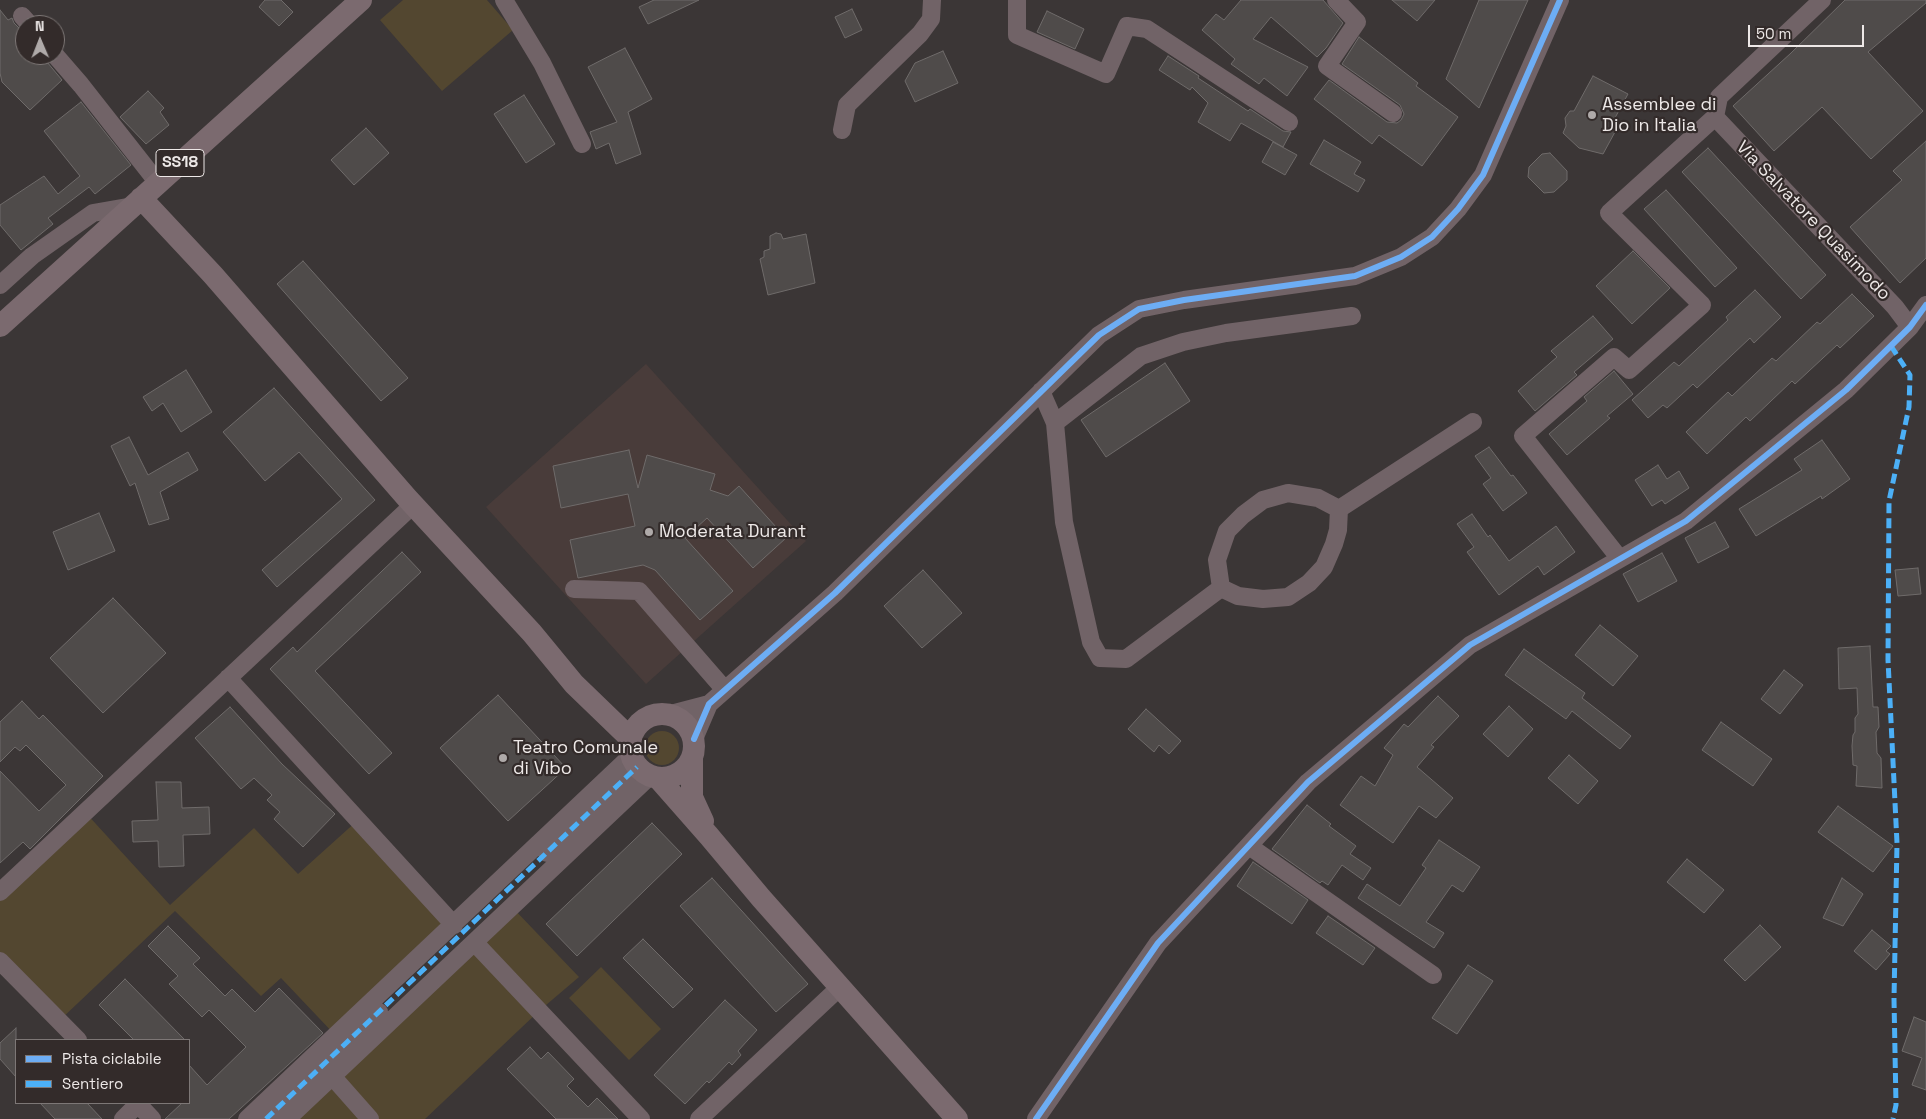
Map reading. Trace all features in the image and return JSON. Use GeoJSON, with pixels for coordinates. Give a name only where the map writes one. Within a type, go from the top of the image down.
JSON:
{"type":"FeatureCollection","features":[{"type":"Feature","properties":{"kind":"main road","name":"SS18"},"geometry":{"type":"LineString","coordinates":[[0,326],[361,0]]}},
{"type":"Feature","properties":{"kind":"main road"},"geometry":{"type":"LineString","coordinates":[[137,202],[213,275],[413,505],[532,633],[641,763],[709,836],[761,898],[957,1119]]}},
{"type":"Feature","properties":{"kind":"main road"},"geometry":{"type":"LineString","coordinates":[[574,684],[618,712],[660,715],[677,718],[684,723],[690,731],[693,749],[692,797],[709,836]]}},
{"type":"Feature","properties":{"kind":"main road"},"geometry":{"type":"LineString","coordinates":[[660,715],[642,722],[633,732],[641,763],[668,778],[686,768],[693,749]]}},
{"type":"Feature","properties":{"kind":"street"},"geometry":{"type":"LineString","coordinates":[[504,0],[542,63],[582,144]]}},
{"type":"Feature","properties":{"kind":"street"},"geometry":{"type":"LineString","coordinates":[[842,130],[847,106],[920,34],[931,19],[932,0]]}},
{"type":"Feature","properties":{"kind":"street"},"geometry":{"type":"LineString","coordinates":[[1017,0],[1017,35],[1106,74],[1127,26],[1147,29],[1289,122]]}},
{"type":"Feature","properties":{"kind":"street"},"geometry":{"type":"LineString","coordinates":[[1336,0],[1357,22],[1328,66],[1393,114]]}},
{"type":"Feature","properties":{"kind":"street"},"geometry":{"type":"LineString","coordinates":[[660,715],[709,704],[835,593],[1098,335],[1140,309],[1184,300],[1355,276],[1400,257],[1432,238],[1458,209],[1483,175],[1560,0]]}},
{"type":"Feature","properties":{"kind":"street"},"geometry":{"type":"LineString","coordinates":[[1620,558],[1523,436],[1614,357],[1629,370],[1702,305],[1609,213],[1714,117],[1720,97],[1822,0]]}},
{"type":"Feature","properties":{"kind":"street"},"geometry":{"type":"LineString","coordinates":[[63,65],[158,184]]}},
{"type":"Feature","properties":{"kind":"street","name":"Via Salvatore Quasimodo"},"geometry":{"type":"LineString","coordinates":[[1714,117],[1895,307],[1910,326]]}},
{"type":"Feature","properties":{"kind":"street"},"geometry":{"type":"LineString","coordinates":[[0,285],[32,256],[93,213],[137,202]]}},
{"type":"Feature","properties":{"kind":"street"},"geometry":{"type":"LineString","coordinates":[[1036,1119],[1158,943],[1308,782],[1470,645],[1686,520],[1846,390],[1910,326],[1926,305]]}},
{"type":"Feature","properties":{"kind":"street"},"geometry":{"type":"LineString","coordinates":[[1055,423],[1141,356],[1183,342],[1226,333],[1352,316]]}},
{"type":"Feature","properties":{"kind":"street"},"geometry":{"type":"LineString","coordinates":[[1041,391],[1055,423],[1064,522],[1091,642],[1100,658],[1126,659],[1221,588]]}},
{"type":"Feature","properties":{"kind":"street"},"geometry":{"type":"LineString","coordinates":[[1340,509],[1474,422]]}},
{"type":"Feature","properties":{"kind":"street"},"geometry":{"type":"LineString","coordinates":[[1221,588],[1217,560],[1224,537],[1227,531],[1243,515],[1263,500],[1288,494],[1318,498],[1340,509]]}},
{"type":"Feature","properties":{"kind":"street"},"geometry":{"type":"LineString","coordinates":[[0,892],[413,505]]}},
{"type":"Feature","properties":{"kind":"street"},"geometry":{"type":"LineString","coordinates":[[1221,588],[1238,596],[1263,599],[1288,596],[1309,583],[1324,567],[1334,544],[1338,530],[1340,509]]}},
{"type":"Feature","properties":{"kind":"street"},"geometry":{"type":"LineString","coordinates":[[574,589],[640,591],[725,690]]}},
{"type":"Feature","properties":{"kind":"street"},"geometry":{"type":"LineString","coordinates":[[228,678],[454,925]]}},
{"type":"Feature","properties":{"kind":"street"},"geometry":{"type":"LineString","coordinates":[[693,749],[709,704]]}},
{"type":"Feature","properties":{"kind":"street"},"geometry":{"type":"LineString","coordinates":[[247,1119],[454,925],[641,763]]}},
{"type":"Feature","properties":{"kind":"street"},"geometry":{"type":"LineString","coordinates":[[287,1119],[474,942],[641,763]]}},
{"type":"Feature","properties":{"kind":"street"},"geometry":{"type":"LineString","coordinates":[[266,1119],[641,763]]}},
{"type":"Feature","properties":{"kind":"street"},"geometry":{"type":"LineString","coordinates":[[1249,846],[1433,975]]}},
{"type":"Feature","properties":{"kind":"street"},"geometry":{"type":"LineString","coordinates":[[474,942],[641,1119]]}},
{"type":"Feature","properties":{"kind":"street"},"geometry":{"type":"LineString","coordinates":[[0,961],[77,1039]]}},
{"type":"Feature","properties":{"kind":"street"},"geometry":{"type":"LineString","coordinates":[[699,1119],[840,987]]}},
{"type":"Feature","properties":{"kind":"street"},"geometry":{"type":"LineString","coordinates":[[332,1076],[370,1119]]}},
{"type":"Feature","properties":{"kind":"street"},"geometry":{"type":"LineString","coordinates":[[123,1119],[137,1104]]}},
{"type":"Feature","properties":{"kind":"street"},"geometry":{"type":"LineString","coordinates":[[139,1104],[152,1119]]}},
{"type":"Feature","properties":{"kind":"shaded area"},"geometry":{"type":"Polygon","coordinates":[[[403,0],[487,0],[513,30],[442,91],[380,20],[403,0]]]}},
{"type":"Feature","properties":{"kind":"shaded area"},"geometry":{"type":"Polygon","coordinates":[[[646,364],[806,541],[646,684],[486,507],[646,364]]]}},
{"type":"Feature","properties":{"kind":"shaded area"},"geometry":{"type":"Polygon","coordinates":[[[662,731],[674,736],[679,748],[674,760],[662,765],[650,760],[645,748],[650,736],[662,731]]]}},
{"type":"Feature","properties":{"kind":"shaded area"},"geometry":{"type":"Polygon","coordinates":[[[85,812],[170,905],[254,828],[298,874],[358,820],[454,925],[336,1036],[281,978],[261,996],[175,911],[59,1021],[0,961],[0,892],[85,812]]]}},
{"type":"Feature","properties":{"kind":"shaded area"},"geometry":{"type":"Polygon","coordinates":[[[512,907],[579,977],[539,1011],[425,1119],[287,1119],[512,907]]]}},
{"type":"Feature","properties":{"kind":"shaded area"},"geometry":{"type":"Polygon","coordinates":[[[601,967],[661,1029],[629,1060],[569,998],[601,967]]]}},
{"type":"Feature","properties":{"kind":"building"},"geometry":{"type":"Polygon","coordinates":[[[265,0],[281,0],[293,12],[279,26],[259,7],[265,0]]]}},
{"type":"Feature","properties":{"kind":"building"},"geometry":{"type":"Polygon","coordinates":[[[654,0],[699,0],[648,24],[639,7],[654,0]]]}},
{"type":"Feature","properties":{"kind":"building"},"geometry":{"type":"Polygon","coordinates":[[[1241,0],[1323,0],[1343,23],[1326,48],[1317,57],[1271,17],[1253,39],[1308,67],[1287,96],[1264,78],[1259,84],[1231,64],[1235,59],[1202,30],[1216,14],[1224,20],[1241,0]]]}},
{"type":"Feature","properties":{"kind":"building"},"geometry":{"type":"Polygon","coordinates":[[[1392,0],[1435,0],[1417,21],[1392,0]]]}},
{"type":"Feature","properties":{"kind":"building"},"geometry":{"type":"Polygon","coordinates":[[[1479,0],[1528,0],[1479,108],[1446,79],[1479,0]]]}},
{"type":"Feature","properties":{"kind":"building"},"geometry":{"type":"Polygon","coordinates":[[[1845,0],[1926,0],[1926,3],[1868,52],[1923,111],[1871,159],[1822,107],[1774,151],[1733,106],[1845,0]]]}},
{"type":"Feature","properties":{"kind":"building"},"geometry":{"type":"Polygon","coordinates":[[[852,9],[862,30],[845,38],[835,17],[852,9]]]}},
{"type":"Feature","properties":{"kind":"building"},"geometry":{"type":"Polygon","coordinates":[[[0,10],[8,20],[12,18],[15,24],[15,65],[50,65],[62,80],[30,110],[2,82],[0,73],[0,10]]]}},
{"type":"Feature","properties":{"kind":"building"},"geometry":{"type":"Polygon","coordinates":[[[1047,11],[1084,29],[1075,49],[1037,32],[1047,11]]]}},
{"type":"Feature","properties":{"kind":"building"},"geometry":{"type":"Polygon","coordinates":[[[1359,37],[1418,83],[1416,86],[1458,117],[1422,166],[1379,135],[1372,144],[1314,99],[1329,80],[1387,122],[1397,123],[1401,120],[1404,114],[1400,105],[1342,64],[1359,37]]]}},
{"type":"Feature","properties":{"kind":"building"},"geometry":{"type":"Polygon","coordinates":[[[625,48],[652,99],[628,112],[641,154],[616,164],[609,143],[596,149],[590,132],[617,122],[588,67],[625,48]]]}},
{"type":"Feature","properties":{"kind":"building"},"geometry":{"type":"Polygon","coordinates":[[[943,51],[958,83],[915,102],[905,81],[915,63],[943,51]]]}},
{"type":"Feature","properties":{"kind":"building"},"geometry":{"type":"Polygon","coordinates":[[[1168,56],[1248,111],[1250,109],[1283,131],[1291,132],[1283,147],[1241,123],[1230,141],[1198,122],[1208,103],[1192,87],[1190,90],[1159,70],[1168,56]]]}},
{"type":"Feature","properties":{"kind":"building","name":"Assemblee di Dio in Italia"},"geometry":{"type":"Polygon","coordinates":[[[1593,76],[1628,94],[1609,129],[1615,132],[1603,154],[1579,148],[1563,133],[1566,126],[1565,118],[1570,111],[1574,111],[1593,76]]]}},
{"type":"Feature","properties":{"kind":"building"},"geometry":{"type":"Polygon","coordinates":[[[148,91],[164,108],[160,112],[169,125],[146,144],[120,117],[148,91]]]}},
{"type":"Feature","properties":{"kind":"building"},"geometry":{"type":"Polygon","coordinates":[[[524,95],[555,144],[526,163],[494,114],[524,95]]]}},
{"type":"Feature","properties":{"kind":"building"},"geometry":{"type":"Polygon","coordinates":[[[81,102],[131,165],[95,194],[89,187],[48,218],[53,224],[21,250],[0,225],[0,205],[44,176],[58,194],[80,176],[44,131],[81,102]]]}},
{"type":"Feature","properties":{"kind":"building"},"geometry":{"type":"Polygon","coordinates":[[[366,128],[389,153],[354,185],[331,160],[366,128]]]}},
{"type":"Feature","properties":{"kind":"building"},"geometry":{"type":"Polygon","coordinates":[[[1324,140],[1361,162],[1354,174],[1365,180],[1358,192],[1310,164],[1324,140]]]}},
{"type":"Feature","properties":{"kind":"building"},"geometry":{"type":"Polygon","coordinates":[[[1926,141],[1926,258],[1900,283],[1850,227],[1902,180],[1893,171],[1926,141]]]}},
{"type":"Feature","properties":{"kind":"building"},"geometry":{"type":"Polygon","coordinates":[[[1273,142],[1297,155],[1285,175],[1262,162],[1273,142]]]}},
{"type":"Feature","properties":{"kind":"building"},"geometry":{"type":"Polygon","coordinates":[[[1708,148],[1826,275],[1801,299],[1682,172],[1708,148]]]}},
{"type":"Feature","properties":{"kind":"building"},"geometry":{"type":"Polygon","coordinates":[[[1550,153],[1567,171],[1567,180],[1554,192],[1544,193],[1528,177],[1529,167],[1542,154],[1550,153]]]}},
{"type":"Feature","properties":{"kind":"building"},"geometry":{"type":"Polygon","coordinates":[[[1666,190],[1737,268],[1715,287],[1644,209],[1666,190]]]}},
{"type":"Feature","properties":{"kind":"building"},"geometry":{"type":"Polygon","coordinates":[[[776,233],[781,234],[783,239],[806,234],[815,283],[768,295],[760,259],[764,257],[764,251],[770,249],[770,236],[776,233]]]}},
{"type":"Feature","properties":{"kind":"building"},"geometry":{"type":"Polygon","coordinates":[[[1633,251],[1670,288],[1632,324],[1596,286],[1633,251]]]}},
{"type":"Feature","properties":{"kind":"building"},"geometry":{"type":"Polygon","coordinates":[[[303,261],[408,378],[381,401],[277,284],[303,261]]]}},
{"type":"Feature","properties":{"kind":"building"},"geometry":{"type":"Polygon","coordinates":[[[1755,290],[1781,317],[1754,343],[1750,338],[1697,388],[1693,384],[1667,408],[1663,405],[1648,418],[1632,400],[1674,362],[1679,366],[1728,320],[1726,317],[1755,290]]]}},
{"type":"Feature","properties":{"kind":"building"},"geometry":{"type":"Polygon","coordinates":[[[1852,294],[1874,316],[1840,348],[1837,345],[1795,384],[1792,381],[1750,421],[1746,417],[1707,454],[1686,432],[1728,392],[1732,396],[1772,358],[1776,361],[1817,322],[1820,324],[1852,294]]]}},
{"type":"Feature","properties":{"kind":"building"},"geometry":{"type":"Polygon","coordinates":[[[1593,316],[1613,339],[1574,372],[1577,375],[1535,411],[1518,391],[1557,357],[1551,351],[1593,316]]]}},
{"type":"Feature","properties":{"kind":"building"},"geometry":{"type":"Polygon","coordinates":[[[1165,363],[1190,401],[1106,457],[1081,420],[1165,363]]]}},
{"type":"Feature","properties":{"kind":"building"},"geometry":{"type":"Polygon","coordinates":[[[186,370],[212,412],[181,432],[163,403],[152,411],[143,397],[186,370]]]}},
{"type":"Feature","properties":{"kind":"building"},"geometry":{"type":"Polygon","coordinates":[[[1614,371],[1633,394],[1607,416],[1610,418],[1567,455],[1549,434],[1587,401],[1584,397],[1614,371]]]}},
{"type":"Feature","properties":{"kind":"building"},"geometry":{"type":"Polygon","coordinates":[[[274,388],[375,500],[277,587],[262,570],[342,499],[299,452],[265,481],[223,432],[274,388]]]}},
{"type":"Feature","properties":{"kind":"building"},"geometry":{"type":"Polygon","coordinates":[[[129,437],[148,475],[188,452],[198,470],[160,492],[169,519],[149,525],[135,483],[130,486],[111,446],[129,437]]]}},
{"type":"Feature","properties":{"kind":"building"},"geometry":{"type":"Polygon","coordinates":[[[1822,440],[1850,479],[1822,499],[1821,496],[1756,536],[1739,509],[1802,470],[1794,459],[1822,440]]]}},
{"type":"Feature","properties":{"kind":"building"},"geometry":{"type":"Polygon","coordinates":[[[1489,447],[1511,476],[1513,475],[1527,493],[1503,511],[1483,484],[1491,478],[1475,456],[1489,447]]]}},
{"type":"Feature","properties":{"kind":"building","name":"Moderata Durant"},"geometry":{"type":"Polygon","coordinates":[[[629,450],[638,488],[647,455],[715,474],[710,490],[728,496],[739,486],[786,538],[753,568],[707,518],[685,538],[733,591],[700,620],[655,570],[643,565],[578,578],[570,540],[635,526],[628,494],[561,508],[553,466],[629,450]]]}},
{"type":"Feature","properties":{"kind":"building"},"geometry":{"type":"Polygon","coordinates":[[[1658,465],[1667,479],[1679,471],[1689,488],[1665,504],[1662,500],[1652,506],[1635,480],[1658,465]]]}},
{"type":"Feature","properties":{"kind":"building"},"geometry":{"type":"Polygon","coordinates":[[[99,513],[115,551],[68,570],[53,532],[99,513]]]}},
{"type":"Feature","properties":{"kind":"building"},"geometry":{"type":"Polygon","coordinates":[[[1472,514],[1488,537],[1490,535],[1509,561],[1556,526],[1575,552],[1544,575],[1538,566],[1499,595],[1467,552],[1474,547],[1457,524],[1472,514]]]}},
{"type":"Feature","properties":{"kind":"building"},"geometry":{"type":"Polygon","coordinates":[[[1715,522],[1729,547],[1698,563],[1685,538],[1715,522]]]}},
{"type":"Feature","properties":{"kind":"building"},"geometry":{"type":"Polygon","coordinates":[[[402,552],[421,572],[315,671],[392,753],[369,774],[270,669],[293,647],[297,652],[402,552]]]}},
{"type":"Feature","properties":{"kind":"building"},"geometry":{"type":"Polygon","coordinates":[[[1662,553],[1677,581],[1638,602],[1623,574],[1662,553]]]}},
{"type":"Feature","properties":{"kind":"building"},"geometry":{"type":"Polygon","coordinates":[[[1918,568],[1921,594],[1898,596],[1895,570],[1918,568]]]}},
{"type":"Feature","properties":{"kind":"building"},"geometry":{"type":"Polygon","coordinates":[[[923,570],[962,613],[922,648],[884,606],[923,570]]]}},
{"type":"Feature","properties":{"kind":"building"},"geometry":{"type":"Polygon","coordinates":[[[113,598],[166,653],[103,713],[50,658],[113,598]]]}},
{"type":"Feature","properties":{"kind":"building"},"geometry":{"type":"Polygon","coordinates":[[[1600,625],[1638,656],[1613,686],[1575,655],[1600,625]]]}},
{"type":"Feature","properties":{"kind":"building"},"geometry":{"type":"Polygon","coordinates":[[[1870,646],[1873,707],[1878,707],[1877,753],[1881,758],[1882,788],[1856,786],[1857,766],[1853,765],[1852,746],[1855,718],[1858,714],[1857,688],[1839,689],[1838,648],[1870,646]]]}},
{"type":"Feature","properties":{"kind":"building"},"geometry":{"type":"Polygon","coordinates":[[[1524,649],[1585,693],[1582,698],[1631,736],[1620,749],[1572,711],[1566,719],[1505,675],[1524,649]]]}},
{"type":"Feature","properties":{"kind":"building"},"geometry":{"type":"Polygon","coordinates":[[[1784,670],[1803,685],[1780,714],[1761,699],[1784,670]]]}},
{"type":"Feature","properties":{"kind":"building","name":"Teatro Comunale di Vibo"},"geometry":{"type":"Polygon","coordinates":[[[498,695],[566,768],[508,821],[440,748],[498,695]]]}},
{"type":"Feature","properties":{"kind":"building"},"geometry":{"type":"Polygon","coordinates":[[[1438,696],[1459,716],[1431,745],[1434,747],[1417,767],[1453,798],[1436,818],[1419,806],[1393,843],[1340,805],[1361,776],[1375,786],[1393,755],[1384,748],[1404,724],[1408,727],[1438,696]]]}},
{"type":"Feature","properties":{"kind":"building"},"geometry":{"type":"Polygon","coordinates":[[[22,701],[39,719],[43,715],[103,776],[30,849],[23,842],[0,863],[0,771],[39,811],[66,785],[26,745],[20,751],[15,747],[0,762],[0,722],[22,701]]]}},
{"type":"Feature","properties":{"kind":"building"},"geometry":{"type":"Polygon","coordinates":[[[1509,706],[1533,729],[1508,757],[1483,734],[1509,706]]]}},
{"type":"Feature","properties":{"kind":"building"},"geometry":{"type":"Polygon","coordinates":[[[230,707],[282,764],[335,814],[303,847],[274,819],[280,812],[267,800],[272,795],[254,778],[241,789],[195,738],[230,707]]]}},
{"type":"Feature","properties":{"kind":"building"},"geometry":{"type":"Polygon","coordinates":[[[1146,709],[1181,741],[1169,754],[1159,745],[1154,752],[1128,729],[1146,709]]]}},
{"type":"Feature","properties":{"kind":"building"},"geometry":{"type":"Polygon","coordinates":[[[1721,722],[1772,759],[1753,786],[1702,750],[1721,722]]]}},
{"type":"Feature","properties":{"kind":"building"},"geometry":{"type":"Polygon","coordinates":[[[1569,755],[1598,781],[1578,804],[1548,778],[1569,755]]]}},
{"type":"Feature","properties":{"kind":"building"},"geometry":{"type":"Polygon","coordinates":[[[156,782],[181,782],[182,808],[209,807],[210,834],[183,835],[184,866],[159,867],[158,841],[133,842],[132,821],[158,820],[156,782]]]}},
{"type":"Feature","properties":{"kind":"building"},"geometry":{"type":"Polygon","coordinates":[[[1307,805],[1331,824],[1329,826],[1356,846],[1350,854],[1371,868],[1363,880],[1342,865],[1328,885],[1322,881],[1320,883],[1272,849],[1307,805]]]}},
{"type":"Feature","properties":{"kind":"building"},"geometry":{"type":"Polygon","coordinates":[[[1838,806],[1893,846],[1873,872],[1818,832],[1838,806]]]}},
{"type":"Feature","properties":{"kind":"building"},"geometry":{"type":"Polygon","coordinates":[[[652,823],[682,854],[577,956],[546,924],[652,823]]]}},
{"type":"Feature","properties":{"kind":"building"},"geometry":{"type":"Polygon","coordinates":[[[1439,840],[1480,867],[1463,892],[1452,885],[1426,922],[1444,933],[1434,948],[1358,898],[1367,884],[1400,906],[1426,868],[1422,865],[1439,840]]]}},
{"type":"Feature","properties":{"kind":"building"},"geometry":{"type":"Polygon","coordinates":[[[1687,859],[1724,890],[1704,913],[1667,882],[1687,859]]]}},
{"type":"Feature","properties":{"kind":"building"},"geometry":{"type":"Polygon","coordinates":[[[1253,862],[1308,900],[1292,924],[1237,886],[1253,862]]]}},
{"type":"Feature","properties":{"kind":"building"},"geometry":{"type":"Polygon","coordinates":[[[712,878],[808,984],[776,1012],[680,906],[712,878]]]}},
{"type":"Feature","properties":{"kind":"building"},"geometry":{"type":"Polygon","coordinates":[[[1842,878],[1863,894],[1843,926],[1823,918],[1842,878]]]}},
{"type":"Feature","properties":{"kind":"building"},"geometry":{"type":"Polygon","coordinates":[[[1328,916],[1375,948],[1363,965],[1316,933],[1328,916]]]}},
{"type":"Feature","properties":{"kind":"building"},"geometry":{"type":"Polygon","coordinates":[[[1760,925],[1781,947],[1745,981],[1724,960],[1760,925]]]}},
{"type":"Feature","properties":{"kind":"building"},"geometry":{"type":"Polygon","coordinates":[[[168,926],[200,958],[193,964],[225,996],[232,989],[255,1012],[279,988],[323,1033],[229,1119],[165,1119],[181,1104],[190,1104],[190,1066],[207,1085],[246,1047],[209,1010],[202,1017],[169,984],[178,976],[148,946],[168,926]]]}},
{"type":"Feature","properties":{"kind":"building"},"geometry":{"type":"Polygon","coordinates":[[[1872,930],[1891,946],[1886,951],[1890,954],[1876,970],[1854,951],[1872,930]]]}},
{"type":"Feature","properties":{"kind":"building"},"geometry":{"type":"Polygon","coordinates":[[[643,939],[693,989],[673,1008],[623,958],[643,939]]]}},
{"type":"Feature","properties":{"kind":"building"},"geometry":{"type":"Polygon","coordinates":[[[1468,965],[1493,981],[1457,1034],[1432,1018],[1468,965]]]}},
{"type":"Feature","properties":{"kind":"building"},"geometry":{"type":"Polygon","coordinates":[[[125,979],[184,1039],[133,1039],[99,1005],[125,979]]]}},
{"type":"Feature","properties":{"kind":"building"},"geometry":{"type":"Polygon","coordinates":[[[725,1000],[757,1030],[738,1051],[741,1055],[732,1065],[729,1062],[685,1104],[654,1075],[725,1000]]]}},
{"type":"Feature","properties":{"kind":"building"},"geometry":{"type":"Polygon","coordinates":[[[1914,1017],[1926,1022],[1926,1090],[1912,1085],[1922,1058],[1902,1051],[1914,1017]]]}},
{"type":"Feature","properties":{"kind":"building"},"geometry":{"type":"Polygon","coordinates":[[[16,1028],[15,1076],[0,1059],[0,1043],[16,1028]]]}},
{"type":"Feature","properties":{"kind":"building"},"geometry":{"type":"Polygon","coordinates":[[[530,1047],[541,1059],[548,1052],[574,1079],[567,1086],[588,1107],[597,1098],[618,1119],[556,1119],[507,1069],[530,1047]]]}},
{"type":"Feature","properties":{"kind":"building"},"geometry":{"type":"Polygon","coordinates":[[[41,1104],[88,1104],[102,1119],[55,1119],[41,1104]]]}},
{"type":"Feature","properties":{"kind":"marked path"},"geometry":{"type":"LineString","coordinates":[[1891,346],[1910,375],[1909,407],[1889,501],[1888,660],[1897,843],[1894,999],[1896,1105],[1893,1119]]}},
{"type":"Feature","properties":{"kind":"marked path"},"geometry":{"type":"LineString","coordinates":[[266,1119],[637,767]]}},
{"type":"Feature","properties":{"kind":"cycle path"},"geometry":{"type":"LineString","coordinates":[[694,739],[709,704],[835,593],[1099,335],[1139,309],[1184,300],[1355,276],[1401,257],[1432,237],[1458,209],[1483,175],[1560,0]]}},
{"type":"Feature","properties":{"kind":"cycle path"},"geometry":{"type":"LineString","coordinates":[[1036,1119],[1158,943],[1308,782],[1470,645],[1686,521],[1846,390],[1910,327],[1926,305]]}},
{"type":"Feature","properties":{"kind":"place","name":"Assemblee di Dio in Italia"},"geometry":{"type":"Point","coordinates":[1592,115]}},
{"type":"Feature","properties":{"kind":"place","name":"Moderata Durant"},"geometry":{"type":"Point","coordinates":[649,532]}},
{"type":"Feature","properties":{"kind":"place","name":"Teatro Comunale di Vibo"},"geometry":{"type":"Point","coordinates":[503,758]}}]}
